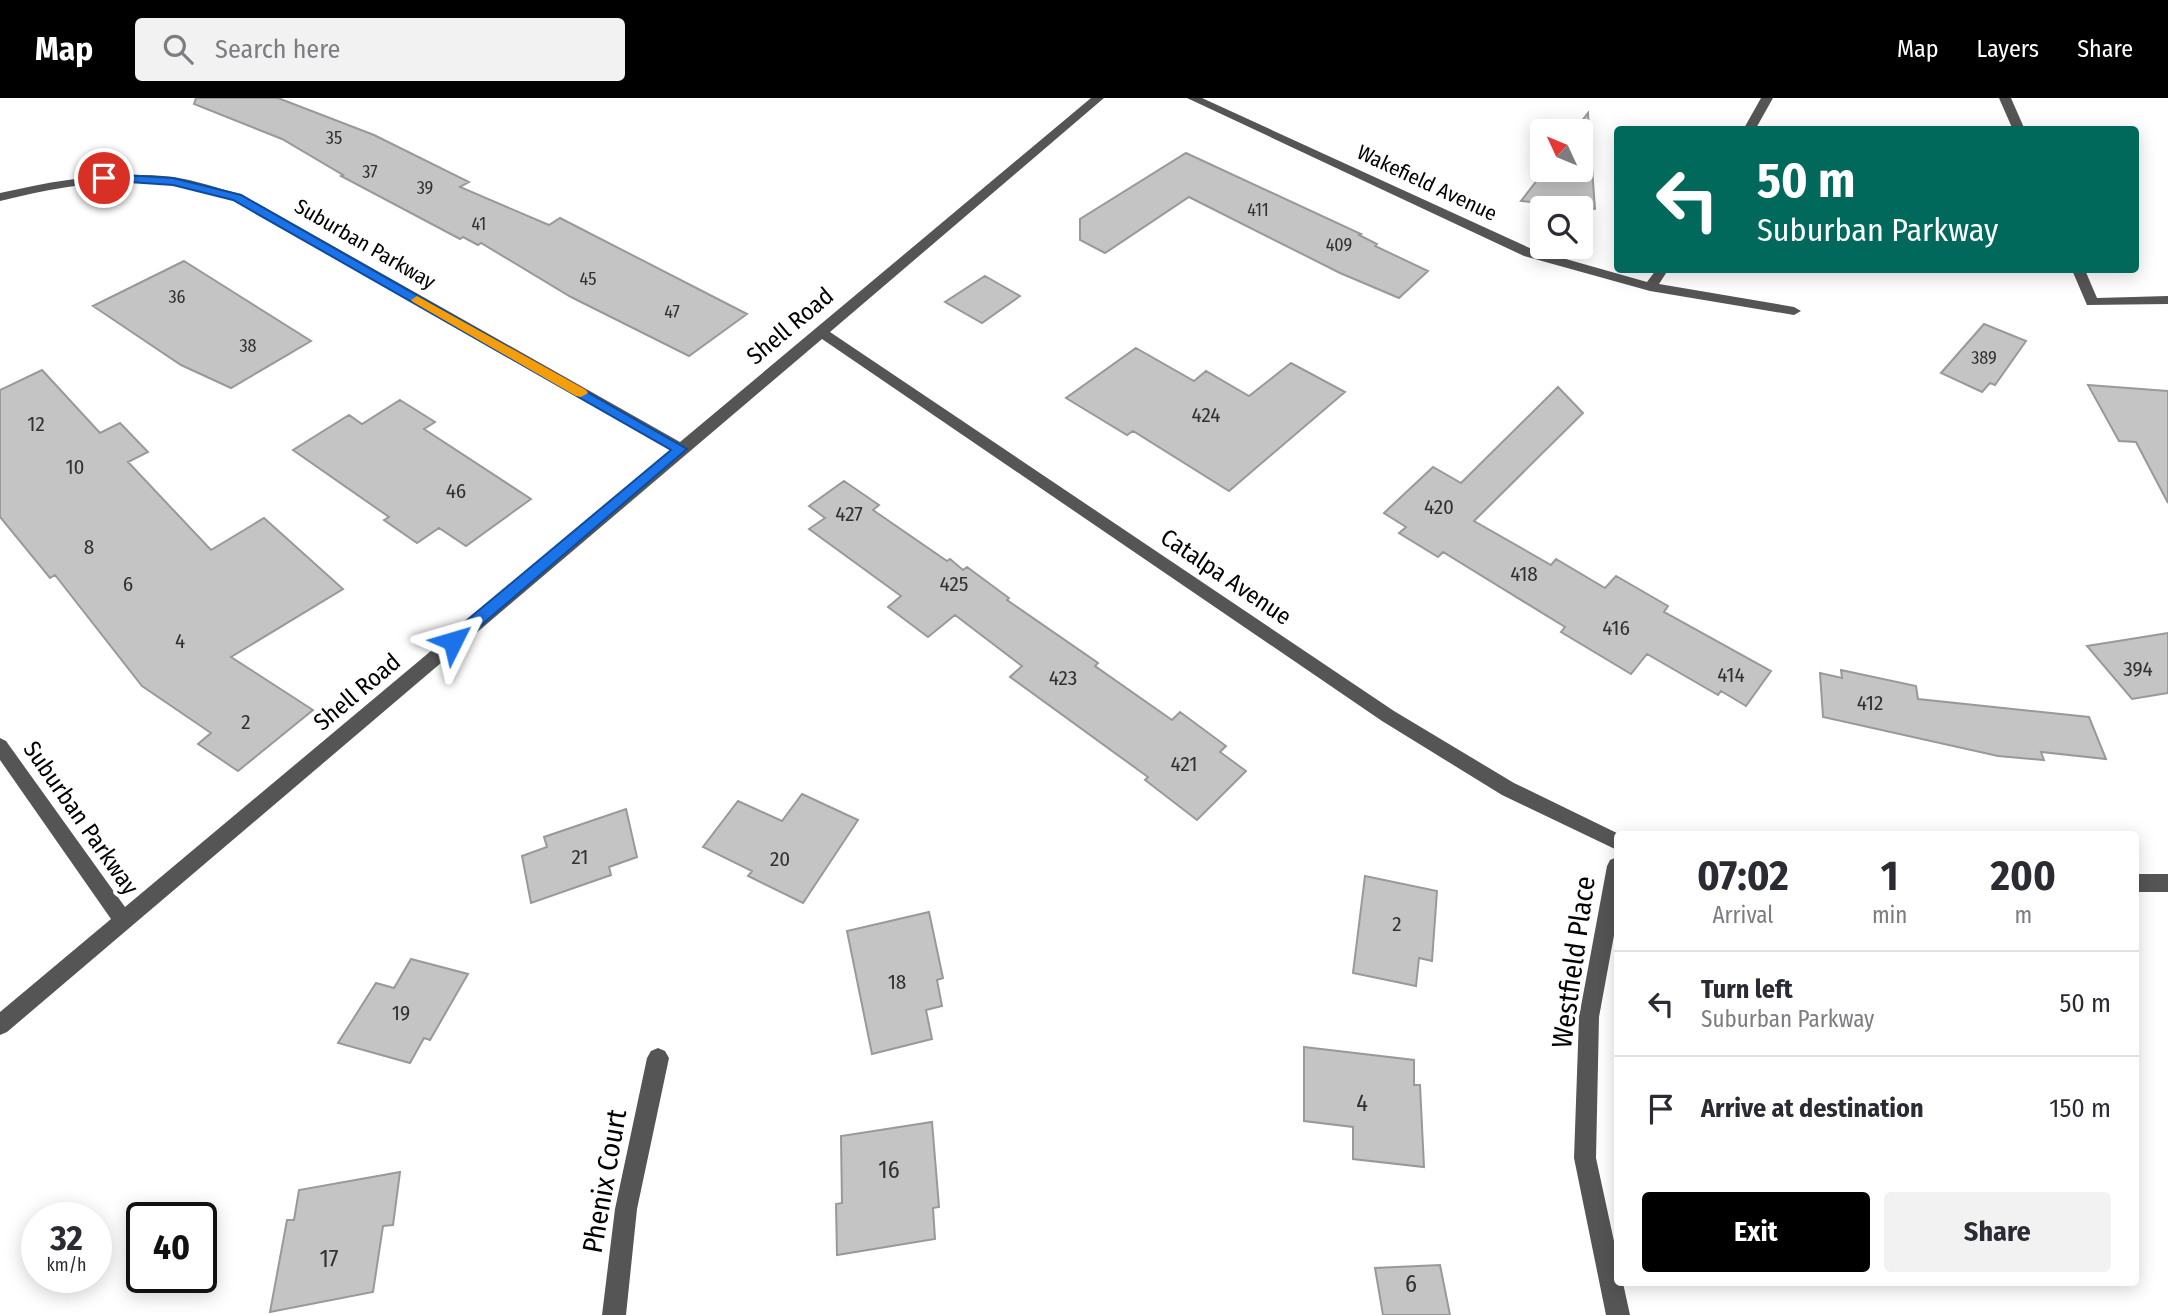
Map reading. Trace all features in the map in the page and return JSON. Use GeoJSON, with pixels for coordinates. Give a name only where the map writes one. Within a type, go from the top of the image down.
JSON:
{"type":"FeatureCollection","features":[{"type":"Feature","properties":{"kind":"street","name":"Shell Road"},"geometry":{"type":"LineString","coordinates":[[0,1025],[1098,98]]}},
{"type":"Feature","properties":{"kind":"street","name":"Wakefield Avenue"},"geometry":{"type":"LineString","coordinates":[[1193,98],[1529,253],[1650,287],[1794,311]]}},
{"type":"Feature","properties":{"kind":"street"},"geometry":{"type":"LineString","coordinates":[[1751,126],[1767,98]]}},
{"type":"Feature","properties":{"kind":"street"},"geometry":{"type":"LineString","coordinates":[[2006,98],[2017,126]]}},
{"type":"Feature","properties":{"kind":"street","name":"Suburban Parkway"},"geometry":{"type":"LineString","coordinates":[[0,197],[36,188],[104,178],[173,181],[237,197],[680,449]]}},
{"type":"Feature","properties":{"kind":"street"},"geometry":{"type":"LineString","coordinates":[[1650,287],[1660,273]]}},
{"type":"Feature","properties":{"kind":"street"},"geometry":{"type":"LineString","coordinates":[[2080,273],[2092,302],[2168,300]]}},
{"type":"Feature","properties":{"kind":"street","name":"Catalpa Avenue"},"geometry":{"type":"LineString","coordinates":[[820,331],[1399,723],[1508,789],[1614,841]]}},
{"type":"Feature","properties":{"kind":"street","name":"Suburban Parkway"},"geometry":{"type":"LineString","coordinates":[[0,746],[123,920]]}},
{"type":"Feature","properties":{"kind":"street","name":"Westfield Place"},"geometry":{"type":"LineString","coordinates":[[1614,882],[1589,1017],[1585,1158],[1618,1315]]}},
{"type":"Feature","properties":{"kind":"street"},"geometry":{"type":"LineString","coordinates":[[2139,883],[2168,883]]}},
{"type":"Feature","properties":{"kind":"street","name":"Phenix Court"},"geometry":{"type":"LineString","coordinates":[[614,1315],[626,1209],[657,1058]]}},
{"type":"Feature","properties":{"kind":"building"},"geometry":{"type":"Polygon","coordinates":[[[196,98],[278,98],[374,135],[469,182],[460,187],[549,225],[560,218],[747,314],[689,356],[571,297],[481,243],[478,245],[463,237],[460,239],[341,176],[343,175],[282,139],[194,104],[196,98]]]}},
{"type":"Feature","properties":{"kind":"building"},"geometry":{"type":"Polygon","coordinates":[[[1186,153],[1361,234],[1359,235],[1377,244],[1375,246],[1428,271],[1399,298],[1340,273],[1189,197],[1105,253],[1080,240],[1080,219],[1186,153]]]}},
{"type":"Feature","properties":{"kind":"building"},"geometry":{"type":"Polygon","coordinates":[[[1536,182],[1593,182],[1595,209],[1593,196],[1530,196],[1530,202],[1521,201],[1536,182]]]}},
{"type":"Feature","properties":{"kind":"building"},"geometry":{"type":"Polygon","coordinates":[[[184,261],[311,341],[231,388],[181,365],[93,306],[184,261]]]}},
{"type":"Feature","properties":{"kind":"building"},"geometry":{"type":"Polygon","coordinates":[[[985,276],[1020,296],[982,323],[945,302],[985,276]]]}},
{"type":"Feature","properties":{"kind":"building"},"geometry":{"type":"Polygon","coordinates":[[[1984,324],[2026,341],[1995,385],[1990,383],[1982,392],[1941,373],[1984,324]]]}},
{"type":"Feature","properties":{"kind":"building"},"geometry":{"type":"Polygon","coordinates":[[[1136,348],[1194,381],[1206,371],[1249,396],[1291,363],[1345,392],[1229,491],[1133,431],[1127,435],[1066,398],[1136,348]]]}},
{"type":"Feature","properties":{"kind":"building"},"geometry":{"type":"Polygon","coordinates":[[[42,370],[100,433],[120,423],[148,452],[128,462],[211,550],[264,518],[343,589],[231,657],[313,710],[238,771],[198,744],[211,733],[142,686],[55,575],[50,578],[0,517],[0,390],[42,370]]]}},
{"type":"Feature","properties":{"kind":"building"},"geometry":{"type":"Polygon","coordinates":[[[2088,385],[2168,391],[2168,503],[2136,442],[2119,441],[2088,385]]]}},
{"type":"Feature","properties":{"kind":"building"},"geometry":{"type":"Polygon","coordinates":[[[1558,387],[1583,413],[1474,521],[1551,565],[1556,559],[1605,588],[1616,576],[1668,606],[1664,612],[1771,671],[1746,706],[1721,691],[1718,695],[1647,654],[1631,674],[1561,632],[1565,627],[1443,552],[1438,557],[1399,533],[1406,527],[1384,513],[1433,467],[1461,483],[1558,387]]]}},
{"type":"Feature","properties":{"kind":"building"},"geometry":{"type":"Polygon","coordinates":[[[400,400],[435,422],[424,429],[531,499],[466,546],[439,528],[417,543],[384,520],[389,517],[293,450],[349,415],[362,424],[400,400]]]}},
{"type":"Feature","properties":{"kind":"building"},"geometry":{"type":"Polygon","coordinates":[[[844,481],[879,505],[873,510],[947,561],[950,559],[963,570],[967,567],[1009,598],[1007,600],[1098,663],[1095,666],[1172,720],[1180,712],[1226,746],[1220,752],[1246,771],[1197,820],[1145,780],[1148,777],[1010,677],[1022,666],[955,615],[928,637],[888,607],[901,596],[809,529],[825,518],[809,506],[844,481]]]}},
{"type":"Feature","properties":{"kind":"building"},"geometry":{"type":"Polygon","coordinates":[[[2168,633],[2168,693],[2132,699],[2087,646],[2168,633]]]}},
{"type":"Feature","properties":{"kind":"building"},"geometry":{"type":"Polygon","coordinates":[[[1841,670],[1916,686],[1918,699],[2089,717],[2106,759],[2041,752],[2044,760],[1998,756],[1823,717],[1820,673],[1842,678],[1841,670]]]}},
{"type":"Feature","properties":{"kind":"building"},"geometry":{"type":"Polygon","coordinates":[[[802,794],[858,820],[803,903],[748,876],[752,871],[703,847],[738,801],[782,821],[802,794]]]}},
{"type":"Feature","properties":{"kind":"building"},"geometry":{"type":"Polygon","coordinates":[[[626,809],[637,857],[609,867],[611,875],[531,903],[522,856],[547,847],[544,837],[626,809]]]}},
{"type":"Feature","properties":{"kind":"building"},"geometry":{"type":"Polygon","coordinates":[[[1365,876],[1437,891],[1432,961],[1419,958],[1416,986],[1353,973],[1365,876]]]}},
{"type":"Feature","properties":{"kind":"building"},"geometry":{"type":"Polygon","coordinates":[[[929,912],[943,978],[937,980],[942,1006],[926,1010],[932,1039],[872,1054],[847,931],[929,912]]]}},
{"type":"Feature","properties":{"kind":"building"},"geometry":{"type":"Polygon","coordinates":[[[411,959],[468,974],[430,1040],[424,1038],[410,1063],[338,1043],[376,983],[394,988],[411,959]]]}},
{"type":"Feature","properties":{"kind":"building"},"geometry":{"type":"Polygon","coordinates":[[[1304,1047],[1414,1060],[1414,1085],[1420,1085],[1424,1167],[1353,1159],[1353,1127],[1304,1121],[1304,1047]]]}},
{"type":"Feature","properties":{"kind":"building"},"geometry":{"type":"Polygon","coordinates":[[[932,1122],[939,1207],[933,1208],[935,1239],[837,1255],[836,1204],[842,1203],[841,1136],[932,1122]]]}},
{"type":"Feature","properties":{"kind":"building"},"geometry":{"type":"Polygon","coordinates":[[[400,1172],[393,1225],[383,1226],[373,1292],[270,1312],[287,1220],[294,1220],[299,1190],[400,1172]]]}},
{"type":"Feature","properties":{"kind":"building"},"geometry":{"type":"Polygon","coordinates":[[[1440,1265],[1450,1315],[1383,1315],[1375,1268],[1440,1265]]]}},
{"type":"Feature","properties":{"kind":"slow traffic"},"geometry":{"type":"LineString","coordinates":[[417,300],[581,393]]}},
{"type":"Feature","properties":{"kind":"route"},"geometry":{"type":"LineString","coordinates":[[104,178],[173,181],[237,197],[680,449],[453,641]]}}]}
